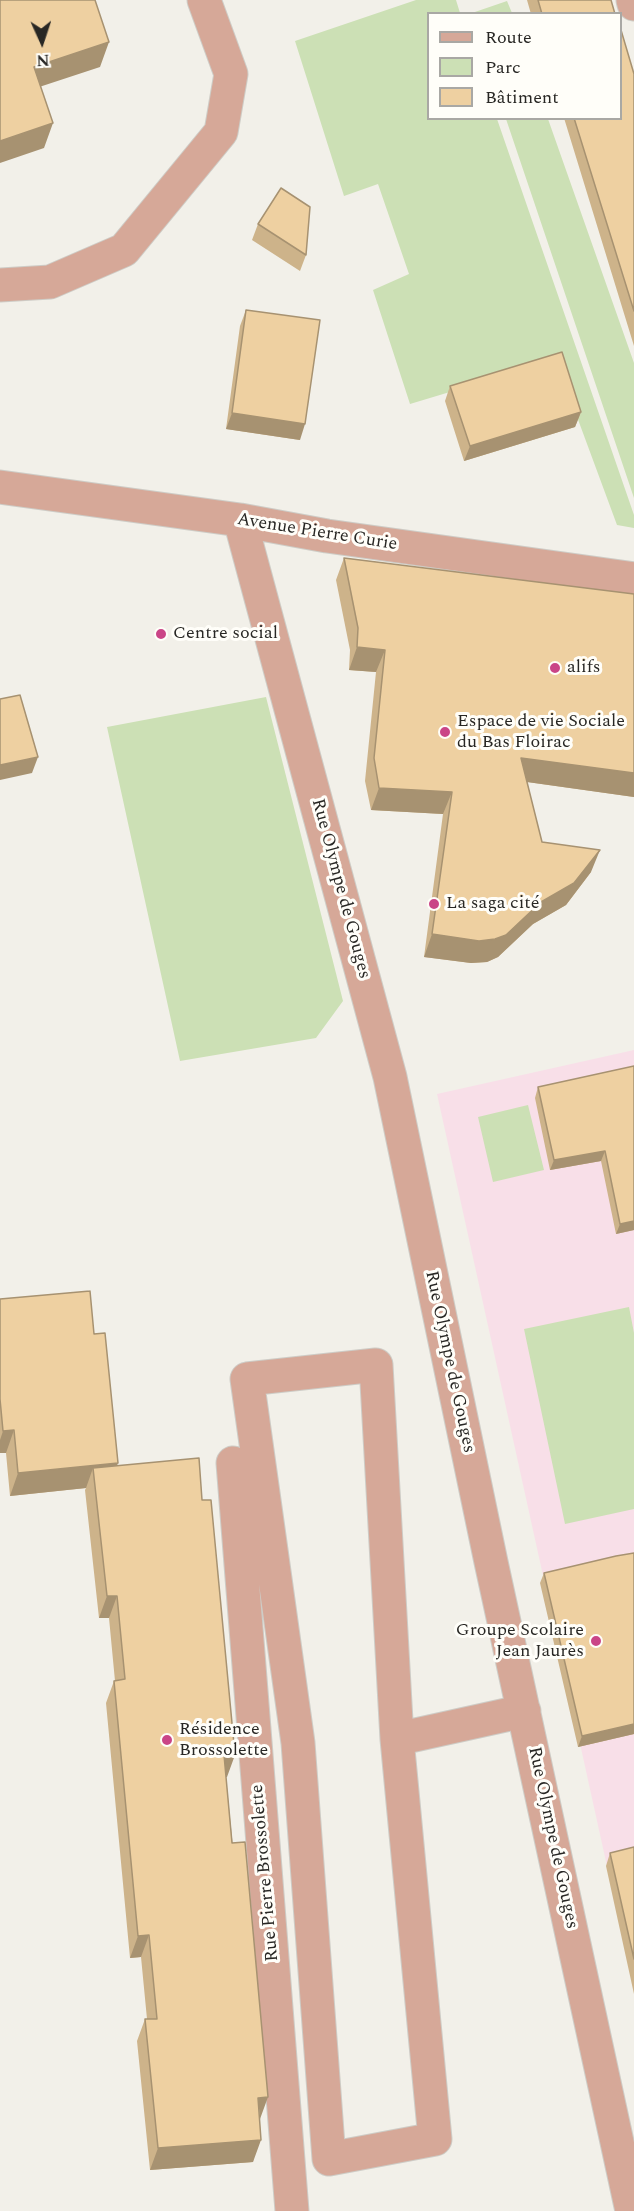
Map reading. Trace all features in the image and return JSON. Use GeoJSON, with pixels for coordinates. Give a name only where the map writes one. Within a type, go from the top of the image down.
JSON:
{"type":"FeatureCollection","features":[{"type":"Feature","properties":{"kind":"street"},"geometry":{"type":"LineString","coordinates":[[0,285],[50,282],[124,250],[221,132],[231,74],[204,0]]}},
{"type":"Feature","properties":{"kind":"street","name":"Avenue Pierre Curie"},"geometry":{"type":"LineString","coordinates":[[0,487],[240,520],[327,536],[634,579]]}},
{"type":"Feature","properties":{"kind":"street","name":"Rue Olympe de Gouges"},"geometry":{"type":"LineString","coordinates":[[240,520],[390,1077],[491,1562],[632,2211]]}},
{"type":"Feature","properties":{"kind":"street"},"geometry":{"type":"LineString","coordinates":[[376,1365],[397,1739],[435,2139],[329,2159],[298,1743],[247,1379],[376,1365]]}},
{"type":"Feature","properties":{"kind":"street","name":"Rue Pierre Brossolette"},"geometry":{"type":"LineString","coordinates":[[233,1463],[292,2211]]}},
{"type":"Feature","properties":{"kind":"street"},"geometry":{"type":"LineString","coordinates":[[397,1739],[524,1711]]}},
{"type":"Feature","properties":{"kind":"shaded area","name":"Groupe Scolaire Jean Jaurès"},"geometry":{"type":"Polygon","coordinates":[[[634,1050],[634,1989],[437,1094],[634,1050]]]}},
{"type":"Feature","properties":{"kind":"green space"},"geometry":{"type":"Polygon","coordinates":[[[416,0],[456,0],[460,12],[427,12],[427,120],[497,120],[634,515],[634,528],[617,525],[556,360],[410,404],[373,290],[409,274],[378,184],[344,196],[295,41],[416,0]]]}},
{"type":"Feature","properties":{"kind":"green space"},"geometry":{"type":"Polygon","coordinates":[[[507,1],[512,12],[475,12],[507,1]]]}},
{"type":"Feature","properties":{"kind":"green space"},"geometry":{"type":"Polygon","coordinates":[[[506,120],[548,120],[634,363],[634,498],[506,120]]]}},
{"type":"Feature","properties":{"kind":"green space"},"geometry":{"type":"Polygon","coordinates":[[[266,697],[343,1001],[316,1038],[180,1061],[107,727],[266,697]]]}},
{"type":"Feature","properties":{"kind":"green space"},"geometry":{"type":"Polygon","coordinates":[[[528,1105],[544,1170],[493,1182],[478,1117],[528,1105]]]}},
{"type":"Feature","properties":{"kind":"green space"},"geometry":{"type":"Polygon","coordinates":[[[629,1307],[634,1333],[634,1509],[565,1524],[524,1329],[629,1307]]]}},
{"type":"Feature","properties":{"kind":"building"},"geometry":{"type":"Polygon","coordinates":[[[0,0],[95,0],[109,42],[34,67],[53,123],[0,141],[0,0]]]}},
{"type":"Feature","properties":{"kind":"building"},"geometry":{"type":"Polygon","coordinates":[[[538,0],[611,0],[614,12],[541,12],[538,0]]]}},
{"type":"Feature","properties":{"kind":"building"},"geometry":{"type":"Polygon","coordinates":[[[622,33],[634,74],[634,311],[575,120],[622,120],[622,33]]]}},
{"type":"Feature","properties":{"kind":"building"},"geometry":{"type":"Polygon","coordinates":[[[281,188],[310,207],[306,255],[258,224],[281,188]]]}},
{"type":"Feature","properties":{"kind":"building"},"geometry":{"type":"Polygon","coordinates":[[[246,310],[320,320],[305,424],[232,413],[246,310]]]}},
{"type":"Feature","properties":{"kind":"building"},"geometry":{"type":"Polygon","coordinates":[[[562,352],[581,412],[470,446],[450,386],[562,352]]]}},
{"type":"Feature","properties":{"kind":"building","name":"Espace de vie Sociale du Bas Floirac"},"geometry":{"type":"Polygon","coordinates":[[[344,558],[634,594],[634,773],[521,758],[542,842],[600,850],[574,883],[541,902],[506,935],[479,941],[432,934],[452,792],[379,788],[374,758],[385,650],[357,647],[358,628],[344,558]]]}},
{"type":"Feature","properties":{"kind":"building"},"geometry":{"type":"Polygon","coordinates":[[[20,695],[38,757],[0,765],[0,699],[20,695]]]}},
{"type":"Feature","properties":{"kind":"building"},"geometry":{"type":"Polygon","coordinates":[[[634,1066],[634,1221],[620,1224],[605,1151],[554,1160],[538,1087],[634,1066]]]}},
{"type":"Feature","properties":{"kind":"building"},"geometry":{"type":"Polygon","coordinates":[[[90,1291],[94,1334],[105,1333],[118,1463],[18,1473],[14,1430],[3,1431],[0,1399],[0,1299],[90,1291]]]}},
{"type":"Feature","properties":{"kind":"building","name":"Résidence Brossolette"},"geometry":{"type":"Polygon","coordinates":[[[199,1458],[202,1500],[211,1500],[235,1755],[224,1755],[232,1843],[245,1842],[268,2097],[258,2098],[261,2140],[158,2148],[145,2019],[157,2019],[149,1935],[138,1936],[114,1681],[125,1679],[117,1596],[107,1596],[93,1468],[199,1458]]]}},
{"type":"Feature","properties":{"kind":"building"},"geometry":{"type":"Polygon","coordinates":[[[634,1553],[634,1724],[582,1736],[544,1573],[634,1553]]]}},
{"type":"Feature","properties":{"kind":"building"},"geometry":{"type":"Polygon","coordinates":[[[634,1847],[634,1959],[610,1853],[634,1847]]]}},
{"type":"Feature","properties":{"kind":"place","name":"Centre social"},"geometry":{"type":"Point","coordinates":[161,634]}},
{"type":"Feature","properties":{"kind":"place","name":"alifs"},"geometry":{"type":"Point","coordinates":[555,668]}},
{"type":"Feature","properties":{"kind":"place","name":"Espace de vie Sociale du Bas Floirac"},"geometry":{"type":"Point","coordinates":[445,732]}},
{"type":"Feature","properties":{"kind":"place","name":"La saga cité"},"geometry":{"type":"Point","coordinates":[434,904]}},
{"type":"Feature","properties":{"kind":"place","name":"Groupe Scolaire Jean Jaurès"},"geometry":{"type":"Point","coordinates":[596,1641]}},
{"type":"Feature","properties":{"kind":"place","name":"Résidence Brossolette"},"geometry":{"type":"Point","coordinates":[167,1740]}}]}
